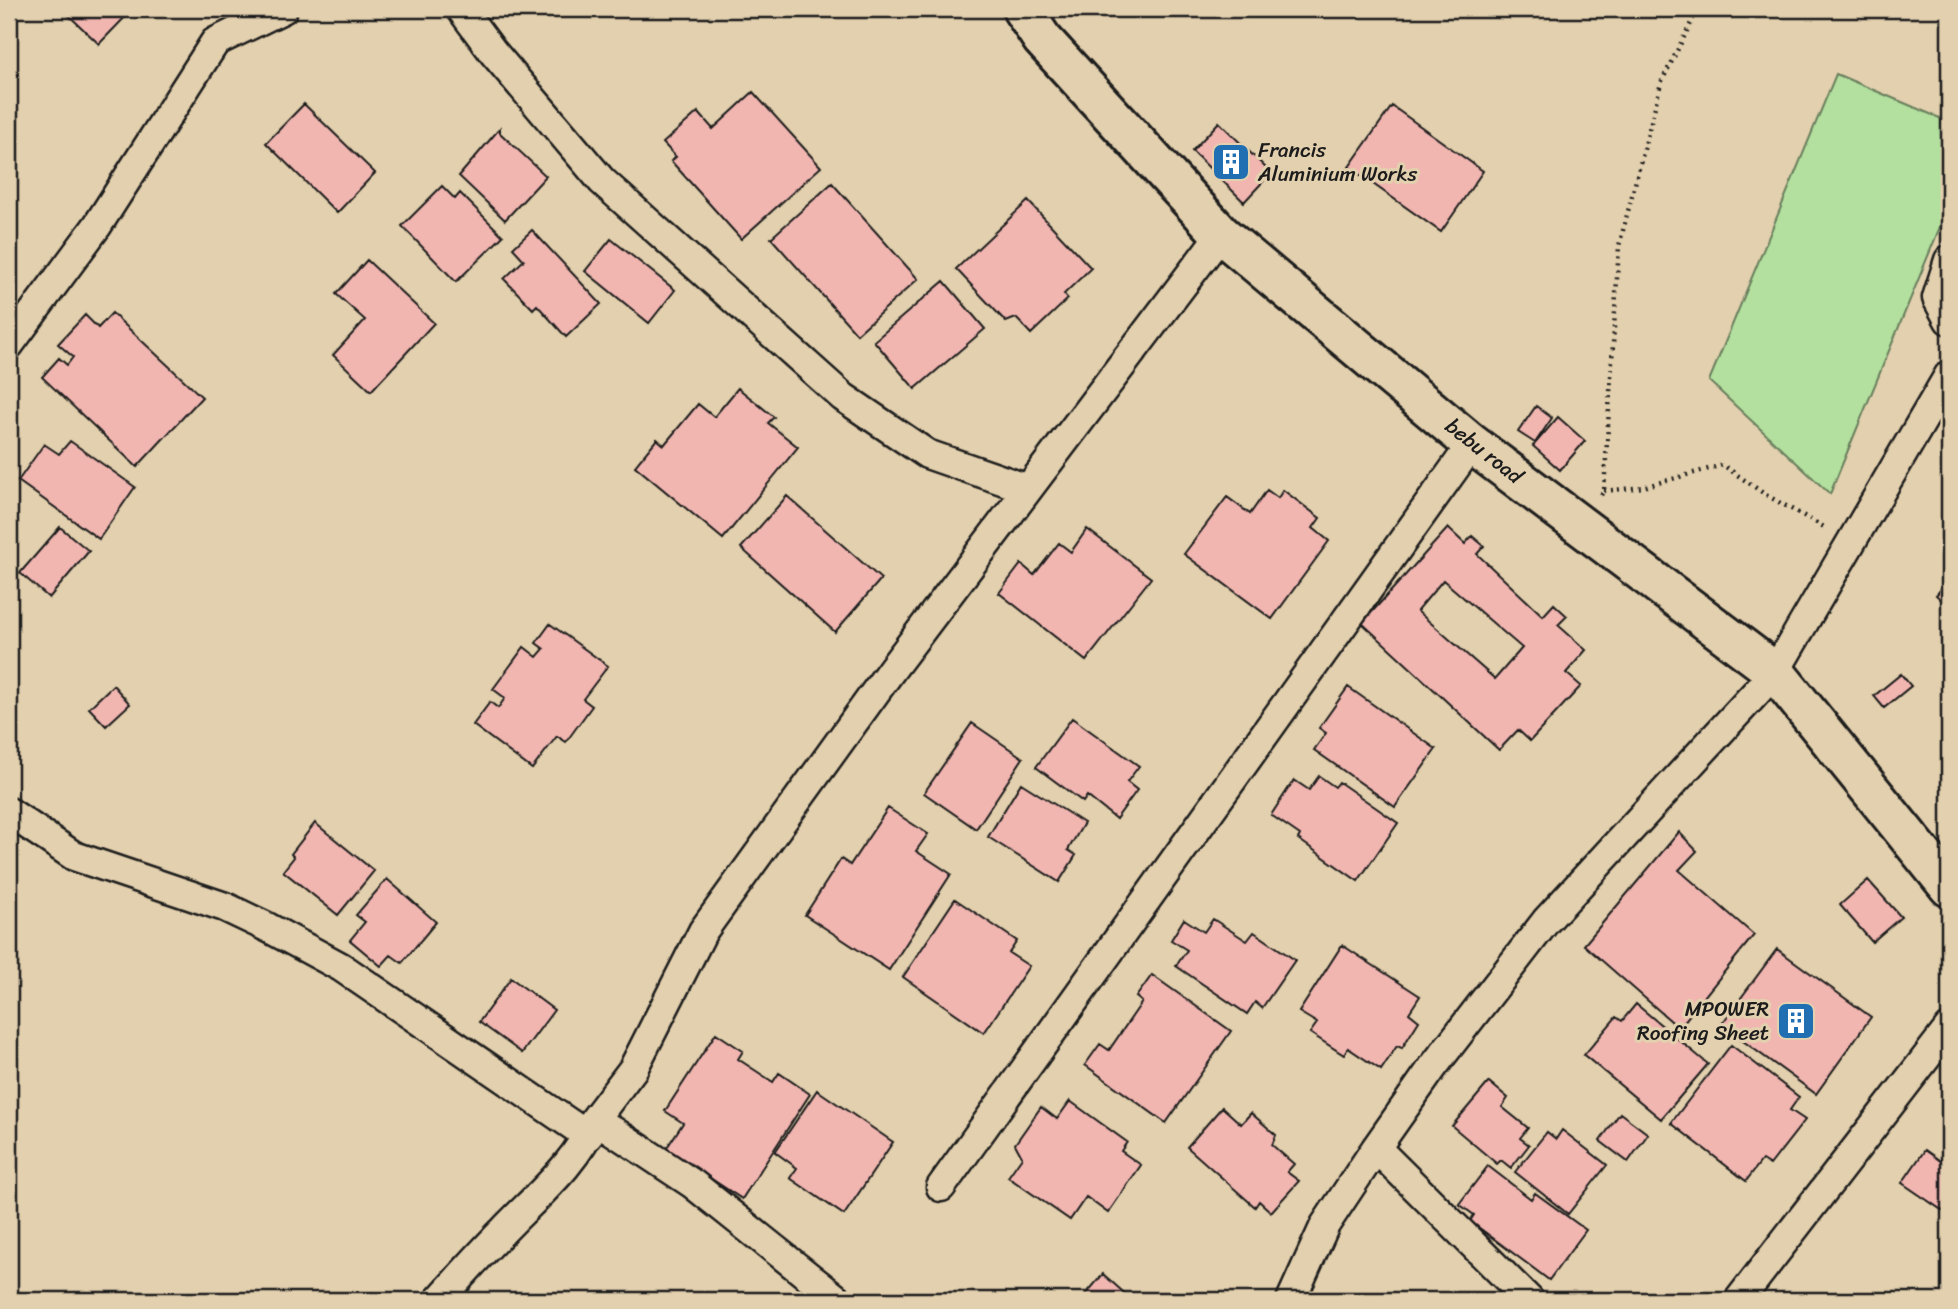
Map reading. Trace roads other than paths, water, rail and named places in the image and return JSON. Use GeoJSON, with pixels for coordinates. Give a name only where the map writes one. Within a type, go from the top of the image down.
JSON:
{"type":"FeatureCollection","features":[{"type":"Feature","properties":{"kind":"street"},"geometry":{"type":"LineString","coordinates":[[9,345],[97,226],[215,41],[283,9]]}},
{"type":"Feature","properties":{"kind":"street"},"geometry":{"type":"LineString","coordinates":[[461,9],[493,52],[602,181],[843,397],[927,454],[1028,489]]}},
{"type":"Feature","properties":{"kind":"street","name":"bebu road"},"geometry":{"type":"LineString","coordinates":[[1022,9],[1042,39],[1221,234],[1472,444],[1775,672],[1949,887]]}},
{"type":"Feature","properties":{"kind":"street"},"geometry":{"type":"LineString","coordinates":[[439,1300],[503,1231],[551,1185],[634,1069],[703,931],[892,669],[1221,234]]}},
{"type":"Feature","properties":{"kind":"street"},"geometry":{"type":"LineString","coordinates":[[1949,260],[1937,298],[1949,320]]}},
{"type":"Feature","properties":{"kind":"street"},"geometry":{"type":"LineString","coordinates":[[1291,1300],[1325,1225],[1376,1147],[1433,1067],[1546,920],[1775,672],[1949,375]]}},
{"type":"Feature","properties":{"kind":"street"},"geometry":{"type":"LineString","coordinates":[[941,1187],[1472,444]]}},
{"type":"Feature","properties":{"kind":"street"},"geometry":{"type":"LineString","coordinates":[[9,812],[74,856],[225,907],[341,967],[592,1127],[693,1184],[838,1300]]}},
{"type":"Feature","properties":{"kind":"street"},"geometry":{"type":"LineString","coordinates":[[1739,1300],[1949,1028]]}},
{"type":"Feature","properties":{"kind":"street"},"geometry":{"type":"LineString","coordinates":[[1376,1147],[1530,1300]]}},
{"type":"Feature","properties":{"kind":"place","name":"Francis Aluminium Works"},"geometry":{"type":"Point","coordinates":[1231,162]}},
{"type":"Feature","properties":{"kind":"place","name":"MPOWER Roofing Sheet"},"geometry":{"type":"Point","coordinates":[1796,1021]}}]}
